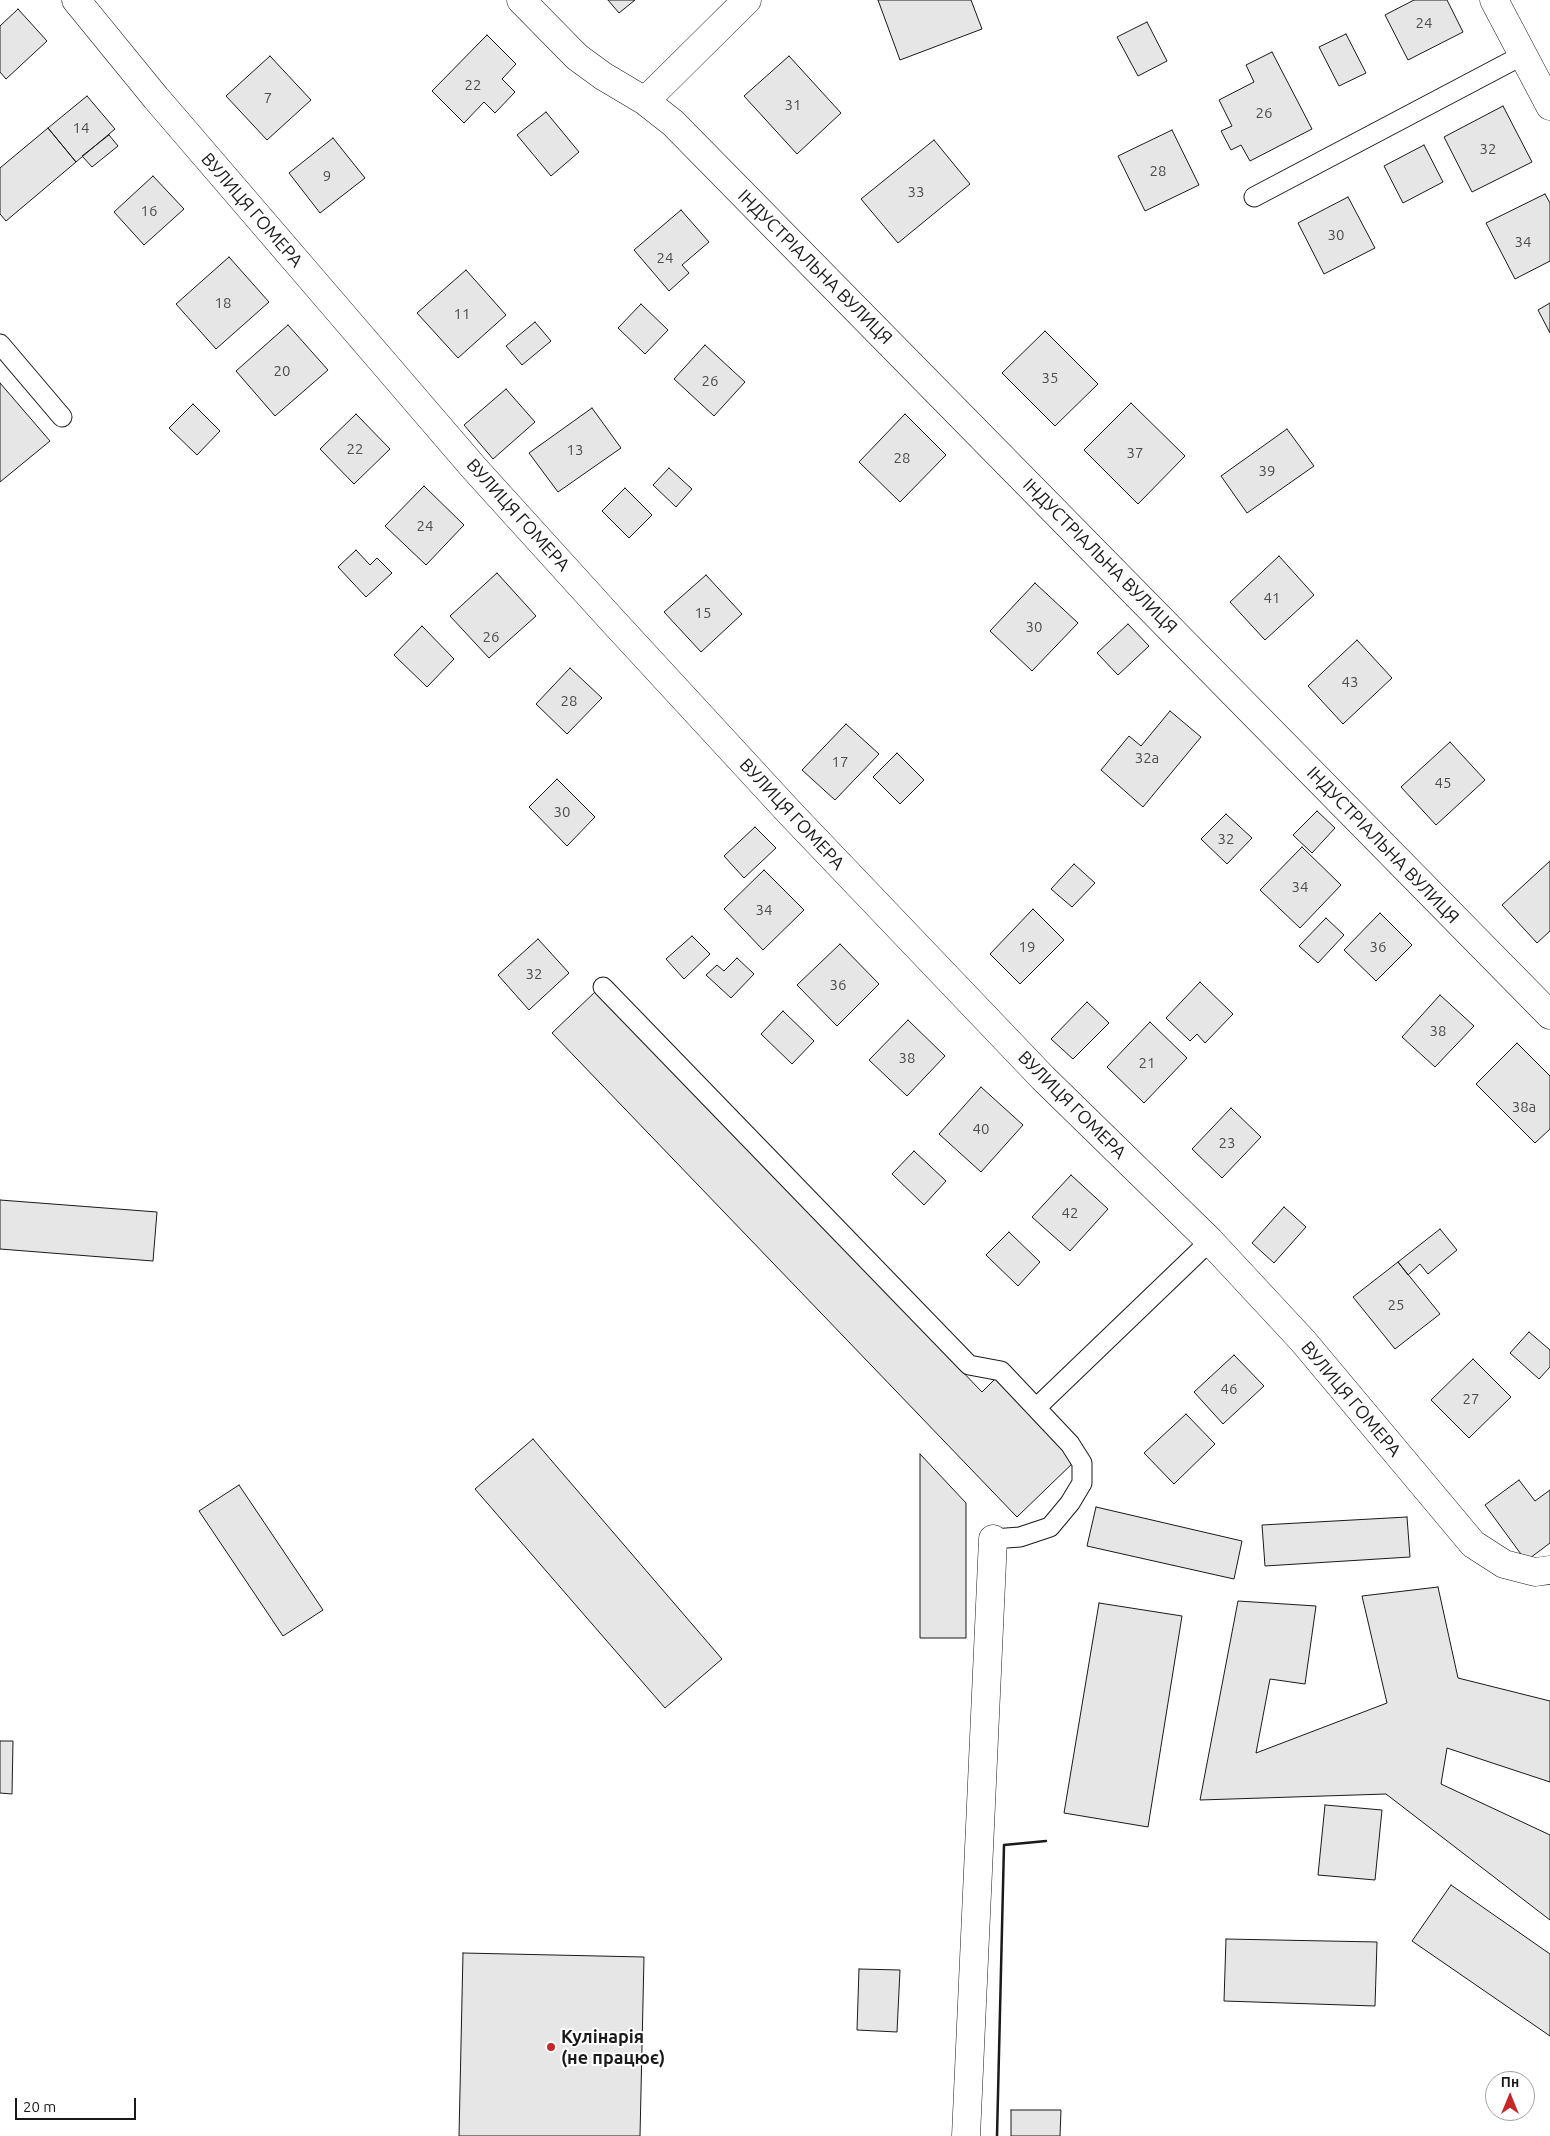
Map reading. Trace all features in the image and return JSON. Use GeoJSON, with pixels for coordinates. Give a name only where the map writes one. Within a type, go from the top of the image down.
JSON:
{"type":"FeatureCollection","features":[{"type":"Feature","properties":{"kind":"street","name":"ВУЛИЦЯ ГОМЕРА"},"geometry":{"type":"LineString","coordinates":[[76,0],[156,98],[474,468],[790,813],[1029,1063],[1210,1241],[1303,1341],[1473,1544],[1504,1564],[1535,1572],[1550,1570]]}},
{"type":"Feature","properties":{"kind":"street","name":"ІНДУСТРІАЛЬНА ВУЛИЦЯ"},"geometry":{"type":"LineString","coordinates":[[521,0],[577,57],[603,76],[645,101],[673,123],[1550,1015]]}},
{"type":"Feature","properties":{"kind":"street"},"geometry":{"type":"LineString","coordinates":[[645,101],[747,0]]}},
{"type":"Feature","properties":{"kind":"street"},"geometry":{"type":"LineString","coordinates":[[1494,0],[1550,106]]}},
{"type":"Feature","properties":{"kind":"street"},"geometry":{"type":"LineString","coordinates":[[966,2136],[993,1540]]}},
{"type":"Feature","properties":{"kind":"lane"},"geometry":{"type":"LineString","coordinates":[[1254,197],[1523,55]]}},
{"type":"Feature","properties":{"kind":"lane"},"geometry":{"type":"LineString","coordinates":[[0,344],[62,417]]}},
{"type":"Feature","properties":{"kind":"lane"},"geometry":{"type":"LineString","coordinates":[[603,987],[969,1365],[1001,1371],[1070,1444],[1082,1463],[1082,1483],[1070,1503],[1050,1527],[1020,1538],[993,1540]]}},
{"type":"Feature","properties":{"kind":"lane"},"geometry":{"type":"LineString","coordinates":[[1036,1408],[1210,1241]]}},
{"type":"Feature","properties":{"kind":"building"},"geometry":{"type":"Polygon","coordinates":[[[608,0],[635,0],[619,13],[608,0]]]}},
{"type":"Feature","properties":{"kind":"building"},"geometry":{"type":"Polygon","coordinates":[[[878,0],[971,0],[982,29],[900,60],[878,0]]]}},
{"type":"Feature","properties":{"kind":"building"},"geometry":{"type":"Polygon","coordinates":[[[1414,0],[1447,0],[1463,32],[1408,60],[1385,15],[1414,0]]]}},
{"type":"Feature","properties":{"kind":"building"},"geometry":{"type":"Polygon","coordinates":[[[18,9],[47,41],[6,79],[0,72],[0,26],[18,9]]]}},
{"type":"Feature","properties":{"kind":"building"},"geometry":{"type":"Polygon","coordinates":[[[1147,22],[1167,61],[1138,76],[1117,37],[1147,22]]]}},
{"type":"Feature","properties":{"kind":"building"},"geometry":{"type":"Polygon","coordinates":[[[1346,34],[1366,73],[1339,86],[1319,47],[1346,34]]]}},
{"type":"Feature","properties":{"kind":"building"},"geometry":{"type":"Polygon","coordinates":[[[487,35],[516,64],[502,79],[515,92],[495,113],[484,102],[464,123],[432,91],[487,35]]]}},
{"type":"Feature","properties":{"kind":"building"},"geometry":{"type":"Polygon","coordinates":[[[1272,52],[1312,129],[1250,161],[1241,145],[1231,150],[1221,131],[1232,126],[1219,100],[1254,82],[1246,65],[1272,52]]]}},
{"type":"Feature","properties":{"kind":"building"},"geometry":{"type":"Polygon","coordinates":[[[270,56],[311,100],[267,140],[226,96],[270,56]]]}},
{"type":"Feature","properties":{"kind":"building"},"geometry":{"type":"Polygon","coordinates":[[[789,56],[841,113],[797,154],[744,96],[789,56]]]}},
{"type":"Feature","properties":{"kind":"building"},"geometry":{"type":"Polygon","coordinates":[[[87,96],[115,129],[76,162],[48,128],[87,96]]]}},
{"type":"Feature","properties":{"kind":"building"},"geometry":{"type":"Polygon","coordinates":[[[1503,106],[1532,162],[1472,192],[1444,137],[1503,106]]]}},
{"type":"Feature","properties":{"kind":"building"},"geometry":{"type":"Polygon","coordinates":[[[546,112],[579,152],[551,176],[517,135],[546,112]]]}},
{"type":"Feature","properties":{"kind":"building"},"geometry":{"type":"Polygon","coordinates":[[[48,128],[76,162],[6,221],[0,214],[0,168],[48,128]]]}},
{"type":"Feature","properties":{"kind":"building"},"geometry":{"type":"Polygon","coordinates":[[[1172,130],[1199,185],[1145,211],[1118,156],[1172,130]]]}},
{"type":"Feature","properties":{"kind":"building"},"geometry":{"type":"Polygon","coordinates":[[[109,135],[118,146],[92,167],[82,156],[109,135]]]}},
{"type":"Feature","properties":{"kind":"building"},"geometry":{"type":"Polygon","coordinates":[[[333,138],[365,178],[320,213],[289,173],[333,138]]]}},
{"type":"Feature","properties":{"kind":"building"},"geometry":{"type":"Polygon","coordinates":[[[934,140],[970,184],[898,243],[861,199],[934,140]]]}},
{"type":"Feature","properties":{"kind":"building"},"geometry":{"type":"Polygon","coordinates":[[[1424,145],[1443,182],[1403,203],[1384,166],[1424,145]]]}},
{"type":"Feature","properties":{"kind":"building"},"geometry":{"type":"Polygon","coordinates":[[[153,176],[184,209],[144,245],[114,212],[153,176]]]}},
{"type":"Feature","properties":{"kind":"building"},"geometry":{"type":"Polygon","coordinates":[[[1545,194],[1550,203],[1550,261],[1515,279],[1486,223],[1545,194]]]}},
{"type":"Feature","properties":{"kind":"building"},"geometry":{"type":"Polygon","coordinates":[[[1348,197],[1375,248],[1324,274],[1298,223],[1348,197]]]}},
{"type":"Feature","properties":{"kind":"building"},"geometry":{"type":"Polygon","coordinates":[[[681,210],[709,242],[682,265],[689,273],[669,291],[634,250],[681,210]]]}},
{"type":"Feature","properties":{"kind":"building"},"geometry":{"type":"Polygon","coordinates":[[[229,257],[269,302],[216,349],[176,304],[229,257]]]}},
{"type":"Feature","properties":{"kind":"building"},"geometry":{"type":"Polygon","coordinates":[[[466,270],[506,315],[458,358],[417,313],[466,270]]]}},
{"type":"Feature","properties":{"kind":"building"},"geometry":{"type":"Polygon","coordinates":[[[1550,303],[1550,333],[1538,310],[1550,303]]]}},
{"type":"Feature","properties":{"kind":"building"},"geometry":{"type":"Polygon","coordinates":[[[641,304],[668,330],[645,354],[618,328],[641,304]]]}},
{"type":"Feature","properties":{"kind":"building"},"geometry":{"type":"Polygon","coordinates":[[[535,322],[551,341],[522,365],[506,346],[535,322]]]}},
{"type":"Feature","properties":{"kind":"building"},"geometry":{"type":"Polygon","coordinates":[[[288,325],[328,370],[275,416],[236,371],[288,325]]]}},
{"type":"Feature","properties":{"kind":"building"},"geometry":{"type":"Polygon","coordinates":[[[1045,331],[1098,384],[1055,426],[1002,373],[1045,331]]]}},
{"type":"Feature","properties":{"kind":"building"},"geometry":{"type":"Polygon","coordinates":[[[705,345],[745,382],[714,416],[674,379],[705,345]]]}},
{"type":"Feature","properties":{"kind":"building"},"geometry":{"type":"Polygon","coordinates":[[[0,383],[50,441],[0,482],[0,383]]]}},
{"type":"Feature","properties":{"kind":"building"},"geometry":{"type":"Polygon","coordinates":[[[506,389],[535,422],[493,459],[464,425],[506,389]]]}},
{"type":"Feature","properties":{"kind":"building"},"geometry":{"type":"Polygon","coordinates":[[[1131,403],[1185,456],[1138,504],[1084,450],[1131,403]]]}},
{"type":"Feature","properties":{"kind":"building"},"geometry":{"type":"Polygon","coordinates":[[[193,404],[220,431],[197,455],[169,428],[193,404]]]}},
{"type":"Feature","properties":{"kind":"building"},"geometry":{"type":"Polygon","coordinates":[[[592,408],[621,448],[558,492],[529,453],[592,408]]]}},
{"type":"Feature","properties":{"kind":"building"},"geometry":{"type":"Polygon","coordinates":[[[356,414],[390,449],[354,484],[320,449],[356,414]]]}},
{"type":"Feature","properties":{"kind":"building"},"geometry":{"type":"Polygon","coordinates":[[[905,414],[946,455],[900,502],[859,462],[905,414]]]}},
{"type":"Feature","properties":{"kind":"building"},"geometry":{"type":"Polygon","coordinates":[[[1287,429],[1314,466],[1247,513],[1221,476],[1287,429]]]}},
{"type":"Feature","properties":{"kind":"building"},"geometry":{"type":"Polygon","coordinates":[[[669,468],[692,489],[676,507],[653,485],[669,468]]]}},
{"type":"Feature","properties":{"kind":"building"},"geometry":{"type":"Polygon","coordinates":[[[424,486],[464,525],[426,565],[385,526],[424,486]]]}},
{"type":"Feature","properties":{"kind":"building"},"geometry":{"type":"Polygon","coordinates":[[[625,488],[652,515],[629,538],[602,511],[625,488]]]}},
{"type":"Feature","properties":{"kind":"building"},"geometry":{"type":"Polygon","coordinates":[[[356,550],[370,565],[377,558],[392,573],[366,597],[338,567],[356,550]]]}},
{"type":"Feature","properties":{"kind":"building"},"geometry":{"type":"Polygon","coordinates":[[[1279,556],[1314,595],[1265,640],[1230,602],[1279,556]]]}},
{"type":"Feature","properties":{"kind":"building"},"geometry":{"type":"Polygon","coordinates":[[[497,573],[536,616],[489,658],[450,616],[497,573]]]}},
{"type":"Feature","properties":{"kind":"building"},"geometry":{"type":"Polygon","coordinates":[[[706,575],[742,614],[701,652],[664,612],[706,575]]]}},
{"type":"Feature","properties":{"kind":"building"},"geometry":{"type":"Polygon","coordinates":[[[1035,583],[1078,623],[1032,671],[990,631],[1035,583]]]}},
{"type":"Feature","properties":{"kind":"building"},"geometry":{"type":"Polygon","coordinates":[[[1128,624],[1149,646],[1118,675],[1097,653],[1128,624]]]}},
{"type":"Feature","properties":{"kind":"building"},"geometry":{"type":"Polygon","coordinates":[[[422,626],[454,659],[427,687],[394,655],[422,626]]]}},
{"type":"Feature","properties":{"kind":"building"},"geometry":{"type":"Polygon","coordinates":[[[1357,640],[1392,678],[1343,724],[1308,686],[1357,640]]]}},
{"type":"Feature","properties":{"kind":"building"},"geometry":{"type":"Polygon","coordinates":[[[570,668],[602,698],[567,734],[536,704],[570,668]]]}},
{"type":"Feature","properties":{"kind":"building"},"geometry":{"type":"Polygon","coordinates":[[[1170,711],[1201,737],[1143,807],[1101,770],[1129,736],[1141,746],[1170,711]]]}},
{"type":"Feature","properties":{"kind":"building"},"geometry":{"type":"Polygon","coordinates":[[[846,724],[879,754],[835,800],[802,770],[846,724]]]}},
{"type":"Feature","properties":{"kind":"building"},"geometry":{"type":"Polygon","coordinates":[[[1450,742],[1485,780],[1436,825],[1401,787],[1450,742]]]}},
{"type":"Feature","properties":{"kind":"building"},"geometry":{"type":"Polygon","coordinates":[[[897,753],[924,780],[900,804],[873,777],[897,753]]]}},
{"type":"Feature","properties":{"kind":"building"},"geometry":{"type":"Polygon","coordinates":[[[557,779],[595,817],[567,846],[529,807],[557,779]]]}},
{"type":"Feature","properties":{"kind":"building"},"geometry":{"type":"Polygon","coordinates":[[[1317,811],[1335,828],[1312,853],[1293,835],[1317,811]]]}},
{"type":"Feature","properties":{"kind":"building"},"geometry":{"type":"Polygon","coordinates":[[[1226,814],[1252,838],[1227,864],[1201,839],[1226,814]]]}},
{"type":"Feature","properties":{"kind":"building"},"geometry":{"type":"Polygon","coordinates":[[[755,827],[776,848],[744,878],[724,856],[755,827]]]}},
{"type":"Feature","properties":{"kind":"building"},"geometry":{"type":"Polygon","coordinates":[[[1302,847],[1341,885],[1300,928],[1260,890],[1302,847]]]}},
{"type":"Feature","properties":{"kind":"building"},"geometry":{"type":"Polygon","coordinates":[[[1550,861],[1550,931],[1537,943],[1502,905],[1550,861]]]}},
{"type":"Feature","properties":{"kind":"building"},"geometry":{"type":"Polygon","coordinates":[[[1074,864],[1095,883],[1072,907],[1051,889],[1074,864]]]}},
{"type":"Feature","properties":{"kind":"building"},"geometry":{"type":"Polygon","coordinates":[[[764,870],[804,910],[763,950],[724,909],[764,870]]]}},
{"type":"Feature","properties":{"kind":"building"},"geometry":{"type":"Polygon","coordinates":[[[1033,909],[1064,940],[1020,984],[990,954],[1033,909]]]}},
{"type":"Feature","properties":{"kind":"building"},"geometry":{"type":"Polygon","coordinates":[[[1380,913],[1412,945],[1376,981],[1344,950],[1380,913]]]}},
{"type":"Feature","properties":{"kind":"building"},"geometry":{"type":"Polygon","coordinates":[[[1326,918],[1344,935],[1318,963],[1299,946],[1326,918]]]}},
{"type":"Feature","properties":{"kind":"building"},"geometry":{"type":"Polygon","coordinates":[[[692,936],[710,954],[684,979],[666,959],[692,936]]]}},
{"type":"Feature","properties":{"kind":"building"},"geometry":{"type":"Polygon","coordinates":[[[538,939],[569,973],[529,1010],[498,975],[538,939]]]}},
{"type":"Feature","properties":{"kind":"building"},"geometry":{"type":"Polygon","coordinates":[[[840,944],[879,984],[837,1026],[797,985],[840,944]]]}},
{"type":"Feature","properties":{"kind":"building"},"geometry":{"type":"Polygon","coordinates":[[[737,958],[754,974],[731,998],[706,975],[717,965],[724,971],[737,958]]]}},
{"type":"Feature","properties":{"kind":"building"},"geometry":{"type":"Polygon","coordinates":[[[1200,982],[1233,1014],[1205,1043],[1197,1034],[1190,1041],[1166,1018],[1200,982]]]}},
{"type":"Feature","properties":{"kind":"building"},"geometry":{"type":"Polygon","coordinates":[[[596,991],[982,1392],[997,1377],[1076,1460],[1017,1517],[552,1033],[596,991]]]}},
{"type":"Feature","properties":{"kind":"building"},"geometry":{"type":"Polygon","coordinates":[[[1440,995],[1474,1026],[1435,1067],[1402,1037],[1440,995]]]}},
{"type":"Feature","properties":{"kind":"building"},"geometry":{"type":"Polygon","coordinates":[[[1087,1002],[1109,1023],[1073,1059],[1051,1039],[1087,1002]]]}},
{"type":"Feature","properties":{"kind":"building"},"geometry":{"type":"Polygon","coordinates":[[[783,1011],[814,1041],[792,1064],[761,1034],[783,1011]]]}},
{"type":"Feature","properties":{"kind":"building"},"geometry":{"type":"Polygon","coordinates":[[[908,1020],[945,1056],[907,1096],[869,1060],[908,1020]]]}},
{"type":"Feature","properties":{"kind":"building"},"geometry":{"type":"Polygon","coordinates":[[[1150,1022],[1187,1058],[1144,1103],[1107,1067],[1150,1022]]]}},
{"type":"Feature","properties":{"kind":"building"},"geometry":{"type":"Polygon","coordinates":[[[1517,1043],[1550,1076],[1550,1129],[1535,1143],[1476,1084],[1517,1043]]]}},
{"type":"Feature","properties":{"kind":"building"},"geometry":{"type":"Polygon","coordinates":[[[981,1087],[1023,1125],[981,1172],[939,1134],[981,1087]]]}},
{"type":"Feature","properties":{"kind":"building"},"geometry":{"type":"Polygon","coordinates":[[[1231,1108],[1261,1137],[1222,1178],[1192,1149],[1231,1108]]]}},
{"type":"Feature","properties":{"kind":"building"},"geometry":{"type":"Polygon","coordinates":[[[914,1151],[946,1181],[924,1205],[892,1174],[914,1151]]]}},
{"type":"Feature","properties":{"kind":"building"},"geometry":{"type":"Polygon","coordinates":[[[1071,1175],[1108,1209],[1070,1251],[1032,1217],[1071,1175]]]}},
{"type":"Feature","properties":{"kind":"building"},"geometry":{"type":"Polygon","coordinates":[[[0,1200],[157,1212],[153,1261],[0,1249],[0,1200]]]}},
{"type":"Feature","properties":{"kind":"building"},"geometry":{"type":"Polygon","coordinates":[[[1284,1207],[1306,1227],[1274,1263],[1252,1243],[1284,1207]]]}},
{"type":"Feature","properties":{"kind":"building"},"geometry":{"type":"Polygon","coordinates":[[[1440,1229],[1457,1250],[1428,1274],[1420,1264],[1408,1275],[1398,1262],[1440,1229]]]}},
{"type":"Feature","properties":{"kind":"building"},"geometry":{"type":"Polygon","coordinates":[[[1009,1232],[1040,1262],[1018,1286],[986,1255],[1009,1232]]]}},
{"type":"Feature","properties":{"kind":"building"},"geometry":{"type":"Polygon","coordinates":[[[1398,1262],[1440,1314],[1395,1349],[1353,1297],[1398,1262]]]}},
{"type":"Feature","properties":{"kind":"building"},"geometry":{"type":"Polygon","coordinates":[[[1529,1332],[1550,1350],[1550,1367],[1539,1379],[1510,1353],[1529,1332]]]}},
{"type":"Feature","properties":{"kind":"building"},"geometry":{"type":"Polygon","coordinates":[[[1234,1355],[1264,1386],[1223,1424],[1194,1392],[1234,1355]]]}},
{"type":"Feature","properties":{"kind":"building"},"geometry":{"type":"Polygon","coordinates":[[[1473,1359],[1511,1397],[1469,1438],[1431,1400],[1473,1359]]]}},
{"type":"Feature","properties":{"kind":"building"},"geometry":{"type":"Polygon","coordinates":[[[1186,1414],[1215,1444],[1174,1484],[1144,1453],[1186,1414]]]}},
{"type":"Feature","properties":{"kind":"building"},"geometry":{"type":"Polygon","coordinates":[[[533,1439],[722,1659],[665,1708],[475,1489],[533,1439]]]}},
{"type":"Feature","properties":{"kind":"building"},"geometry":{"type":"Polygon","coordinates":[[[920,1454],[966,1503],[966,1638],[920,1638],[920,1454]]]}},
{"type":"Feature","properties":{"kind":"building"},"geometry":{"type":"Polygon","coordinates":[[[1519,1480],[1535,1501],[1550,1490],[1550,1543],[1526,1561],[1485,1505],[1519,1480]]]}},
{"type":"Feature","properties":{"kind":"building"},"geometry":{"type":"Polygon","coordinates":[[[239,1485],[323,1610],[283,1636],[199,1511],[239,1485]]]}},
{"type":"Feature","properties":{"kind":"building"},"geometry":{"type":"Polygon","coordinates":[[[1096,1507],[1242,1541],[1234,1579],[1087,1546],[1096,1507]]]}},
{"type":"Feature","properties":{"kind":"building"},"geometry":{"type":"Polygon","coordinates":[[[1407,1517],[1410,1557],[1265,1566],[1262,1525],[1407,1517]]]}},
{"type":"Feature","properties":{"kind":"building"},"geometry":{"type":"Polygon","coordinates":[[[1438,1587],[1458,1678],[1550,1701],[1550,1782],[1447,1748],[1441,1784],[1550,1835],[1550,1920],[1386,1794],[1200,1800],[1238,1601],[1316,1606],[1305,1684],[1270,1679],[1256,1753],[1387,1703],[1362,1596],[1438,1587]]]}},
{"type":"Feature","properties":{"kind":"building"},"geometry":{"type":"Polygon","coordinates":[[[1099,1603],[1182,1616],[1148,1827],[1064,1813],[1099,1603]]]}},
{"type":"Feature","properties":{"kind":"building"},"geometry":{"type":"Polygon","coordinates":[[[0,1741],[13,1741],[12,1794],[0,1793],[0,1741]]]}},
{"type":"Feature","properties":{"kind":"building"},"geometry":{"type":"Polygon","coordinates":[[[1325,1805],[1382,1810],[1375,1880],[1318,1875],[1325,1805]]]}},
{"type":"Feature","properties":{"kind":"building"},"geometry":{"type":"Polygon","coordinates":[[[1451,1885],[1550,1954],[1550,2036],[1412,1941],[1451,1885]]]}},
{"type":"Feature","properties":{"kind":"building"},"geometry":{"type":"Polygon","coordinates":[[[1226,1939],[1377,1942],[1375,2006],[1224,2001],[1226,1939]]]}},
{"type":"Feature","properties":{"kind":"building","name":"Кулінарія (не працює)"},"geometry":{"type":"Polygon","coordinates":[[[463,1953],[644,1957],[640,2136],[459,2136],[463,1953]]]}},
{"type":"Feature","properties":{"kind":"building"},"geometry":{"type":"Polygon","coordinates":[[[859,1969],[900,1970],[897,2032],[857,2030],[859,1969]]]}},
{"type":"Feature","properties":{"kind":"building"},"geometry":{"type":"Polygon","coordinates":[[[1011,2110],[1061,2110],[1060,2136],[1011,2136],[1011,2110]]]}},
{"type":"Feature","properties":{"kind":"wall"},"geometry":{"type":"LineString","coordinates":[[997,2136],[1004,1845],[1046,1841]]}},
{"type":"Feature","properties":{"kind":"place","name":"Кулінарія (не працює)"},"geometry":{"type":"Point","coordinates":[551,2047]}}]}
